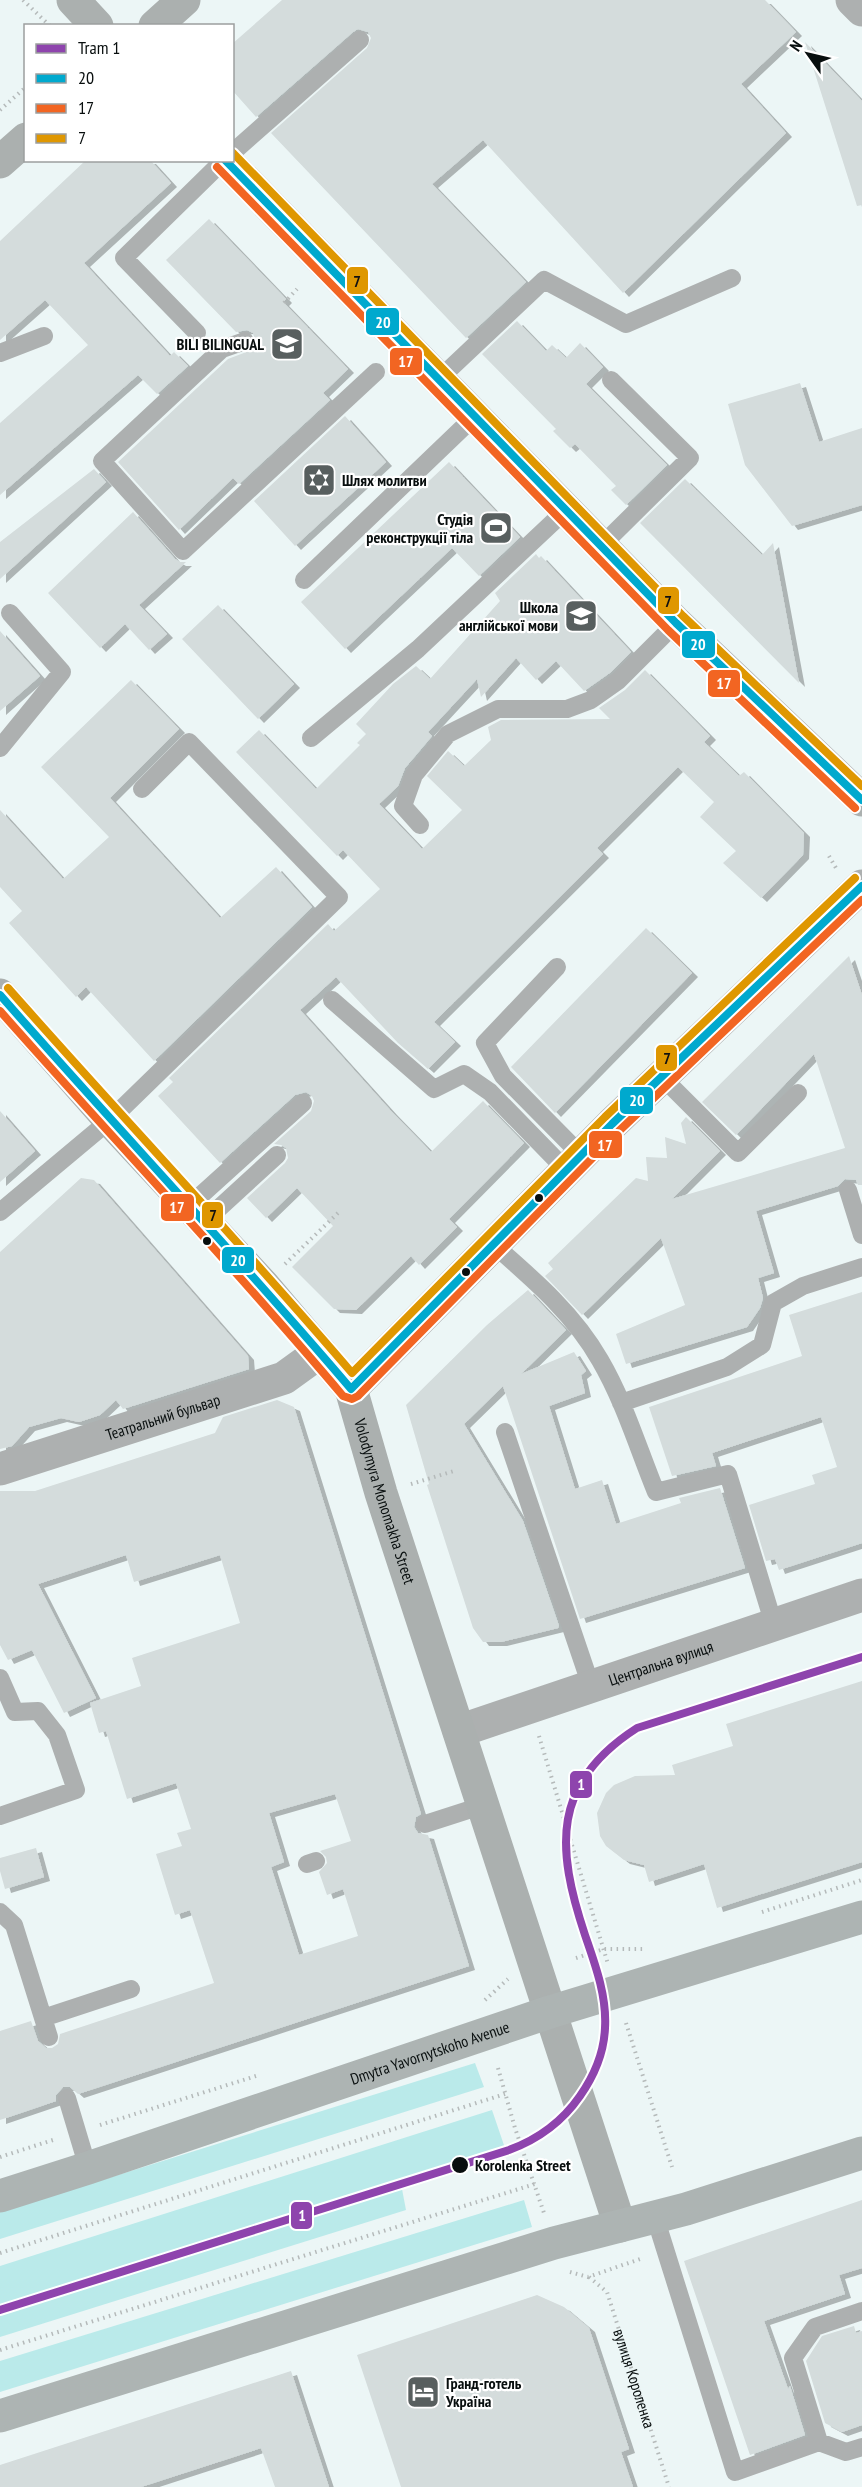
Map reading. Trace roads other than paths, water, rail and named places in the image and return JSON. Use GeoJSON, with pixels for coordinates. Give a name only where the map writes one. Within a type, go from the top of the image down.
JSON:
{"type":"FeatureCollection","features":[{"type":"Feature","properties":{"kind":"main road"},"geometry":{"type":"LineString","coordinates":[[73,0],[95,24]]}},
{"type":"Feature","properties":{"kind":"main road"},"geometry":{"type":"LineString","coordinates":[[157,24],[184,0]]}},
{"type":"Feature","properties":{"kind":"main road"},"geometry":{"type":"LineString","coordinates":[[0,162],[24,141]]}},
{"type":"Feature","properties":{"kind":"main road","name":"Volodymyra Monomakha Street"},"geometry":{"type":"LineString","coordinates":[[0,995],[110,1120],[263,1285],[351,1389],[381,1493],[550,2012]]}},
{"type":"Feature","properties":{"kind":"main road","name":"Dmytra Yavornytskoho Avenue"},"geometry":{"type":"LineString","coordinates":[[0,2196],[88,2169],[550,2012],[862,1917]]}},
{"type":"Feature","properties":{"kind":"main road"},"geometry":{"type":"LineString","coordinates":[[550,2012],[620,2226]]}},
{"type":"Feature","properties":{"kind":"main road"},"geometry":{"type":"LineString","coordinates":[[0,2416],[543,2246],[655,2217],[862,2153]]}},
{"type":"Feature","properties":{"kind":"street"},"geometry":{"type":"LineString","coordinates":[[852,0],[862,10]]}},
{"type":"Feature","properties":{"kind":"street"},"geometry":{"type":"LineString","coordinates":[[227,162],[676,623],[858,796]]}},
{"type":"Feature","properties":{"kind":"street"},"geometry":{"type":"LineString","coordinates":[[351,1389],[661,1076],[862,886]]}},
{"type":"Feature","properties":{"kind":"street","name":"Театральний бульвар"},"geometry":{"type":"LineString","coordinates":[[0,1469],[284,1378],[320,1352]]}},
{"type":"Feature","properties":{"kind":"street","name":"Центральна вулиця"},"geometry":{"type":"LineString","coordinates":[[459,1731],[862,1595]]}},
{"type":"Feature","properties":{"kind":"lane"},"geometry":{"type":"LineString","coordinates":[[234,151],[360,40]]}},
{"type":"Feature","properties":{"kind":"lane"},"geometry":{"type":"LineString","coordinates":[[197,333],[124,258],[223,162]]}},
{"type":"Feature","properties":{"kind":"lane"},"geometry":{"type":"LineString","coordinates":[[438,380],[544,280],[626,324],[732,278]]}},
{"type":"Feature","properties":{"kind":"lane"},"geometry":{"type":"LineString","coordinates":[[0,353],[44,336]]}},
{"type":"Feature","properties":{"kind":"lane"},"geometry":{"type":"LineString","coordinates":[[245,341],[222,349],[102,461],[183,551],[376,372]]}},
{"type":"Feature","properties":{"kind":"lane"},"geometry":{"type":"LineString","coordinates":[[601,546],[690,458],[611,380]]}},
{"type":"Feature","properties":{"kind":"lane"},"geometry":{"type":"LineString","coordinates":[[304,580],[475,416]]}},
{"type":"Feature","properties":{"kind":"lane"},"geometry":{"type":"LineString","coordinates":[[311,738],[417,649],[566,510]]}},
{"type":"Feature","properties":{"kind":"lane"},"geometry":{"type":"LineString","coordinates":[[0,748],[62,672],[10,613]]}},
{"type":"Feature","properties":{"kind":"lane"},"geometry":{"type":"LineString","coordinates":[[420,825],[403,806],[414,774],[448,734],[498,709],[567,709],[591,700],[618,681],[676,623]]}},
{"type":"Feature","properties":{"kind":"lane"},"geometry":{"type":"LineString","coordinates":[[0,1212],[110,1120],[339,897],[189,742],[142,789]]}},
{"type":"Feature","properties":{"kind":"lane"},"geometry":{"type":"LineString","coordinates":[[556,967],[485,1043],[503,1076],[575,1163]]}},
{"type":"Feature","properties":{"kind":"lane"},"geometry":{"type":"LineString","coordinates":[[332,1000],[434,1089],[464,1074],[490,1092],[575,1163]]}},
{"type":"Feature","properties":{"kind":"lane"},"geometry":{"type":"LineString","coordinates":[[661,1076],[738,1152],[798,1093]]}},
{"type":"Feature","properties":{"kind":"lane"},"geometry":{"type":"LineString","coordinates":[[198,1213],[303,1103]]}},
{"type":"Feature","properties":{"kind":"lane"},"geometry":{"type":"LineString","coordinates":[[198,1213],[277,1155]]}},
{"type":"Feature","properties":{"kind":"lane"},"geometry":{"type":"LineString","coordinates":[[848,1190],[862,1235]]}},
{"type":"Feature","properties":{"kind":"lane"},"geometry":{"type":"LineString","coordinates":[[494,1245],[564,1310],[600,1359],[619,1398],[656,1492],[728,1474],[774,1625]]}},
{"type":"Feature","properties":{"kind":"lane"},"geometry":{"type":"LineString","coordinates":[[619,1398],[728,1367],[762,1345],[773,1303],[803,1286],[862,1267]]}},
{"type":"Feature","properties":{"kind":"lane"},"geometry":{"type":"LineString","coordinates":[[505,1432],[591,1686]]}},
{"type":"Feature","properties":{"kind":"lane"},"geometry":{"type":"LineString","coordinates":[[0,1678],[15,1712],[38,1711],[57,1735],[76,1790],[0,1816]]}},
{"type":"Feature","properties":{"kind":"lane"},"geometry":{"type":"LineString","coordinates":[[425,1824],[484,1805]]}},
{"type":"Feature","properties":{"kind":"lane"},"geometry":{"type":"LineString","coordinates":[[0,1912],[14,1925],[49,2037]]}},
{"type":"Feature","properties":{"kind":"lane"},"geometry":{"type":"LineString","coordinates":[[43,2018],[131,1989]]}},
{"type":"Feature","properties":{"kind":"lane"},"geometry":{"type":"LineString","coordinates":[[67,2098],[88,2169]]}},
{"type":"Feature","properties":{"kind":"lane"},"geometry":{"type":"LineString","coordinates":[[655,2217],[735,2472],[819,2442],[846,2452],[862,2447]]}},
{"type":"Feature","properties":{"kind":"lane"},"geometry":{"type":"LineString","coordinates":[[819,2442],[793,2358],[815,2327],[862,2311]]}},
{"type":"Feature","properties":{"kind":"tram line","name":"1"},"geometry":{"type":"LineString","coordinates":[[0,2310],[509,2150],[549,2129],[566,2114],[585,2088],[594,2072],[603,2046],[605,2016],[602,1992],[575,1903],[566,1846],[568,1820],[575,1795],[589,1771],[609,1749],[637,1728],[862,1657]]}},
{"type":"Feature","properties":{"kind":"place","name":"BILI BILINGUAL"},"geometry":{"type":"Point","coordinates":[287,344]}},
{"type":"Feature","properties":{"kind":"place","name":"Шлях молитви"},"geometry":{"type":"Point","coordinates":[319,480]}},
{"type":"Feature","properties":{"kind":"place","name":"Студія реконструкції тіла"},"geometry":{"type":"Point","coordinates":[496,528]}},
{"type":"Feature","properties":{"kind":"place","name":"Школа англійської мови"},"geometry":{"type":"Point","coordinates":[581,616]}},
{"type":"Feature","properties":{"kind":"place","name":"Korolenka Street"},"geometry":{"type":"Point","coordinates":[460,2165]}},
{"type":"Feature","properties":{"kind":"place","name":"Гранд-готель Україна"},"geometry":{"type":"Point","coordinates":[423,2392]}}]}
